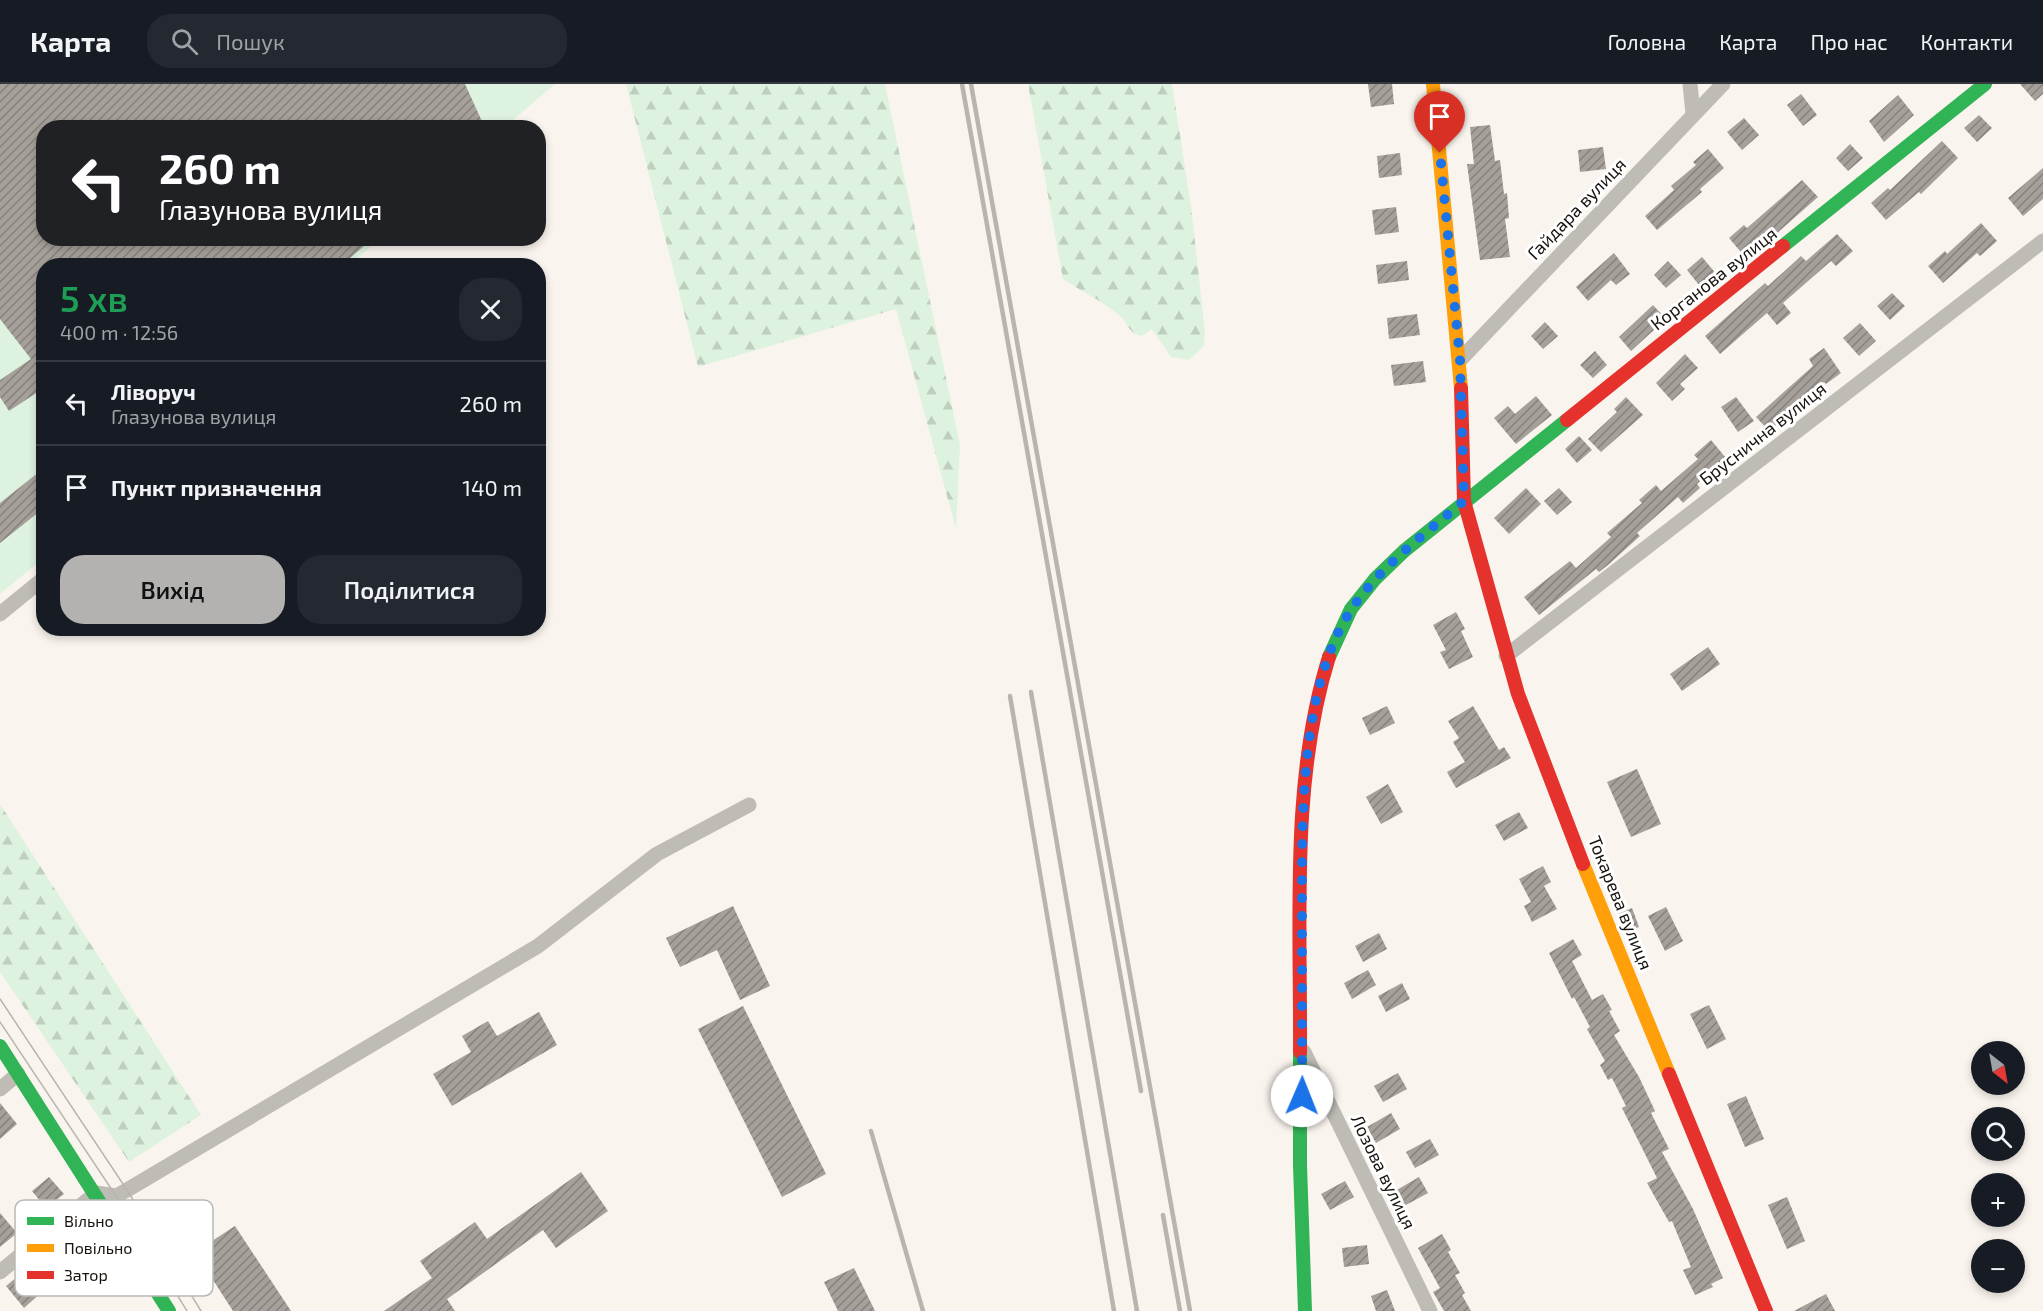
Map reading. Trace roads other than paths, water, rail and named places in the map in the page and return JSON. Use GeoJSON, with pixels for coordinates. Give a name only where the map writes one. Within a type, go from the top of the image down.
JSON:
{"type":"FeatureCollection","features":[{"type":"Feature","properties":{"kind":"street","name":"Токарева вулиця"},"geometry":{"type":"LineString","coordinates":[[1433,84],[1460,360],[1464,501],[1506,656],[1518,694],[1582,859],[1766,1311]]}},
{"type":"Feature","properties":{"kind":"street"},"geometry":{"type":"LineString","coordinates":[[1690,84],[1694,114]]}},
{"type":"Feature","properties":{"kind":"street","name":"Гайдара вулиця"},"geometry":{"type":"LineString","coordinates":[[1460,360],[1723,84]]}},
{"type":"Feature","properties":{"kind":"street","name":"Корганова вулиця"},"geometry":{"type":"LineString","coordinates":[[1305,1311],[1300,1165],[1301,833],[1313,716],[1328,658],[1352,609],[1375,579],[1464,501],[1985,84]]}},
{"type":"Feature","properties":{"kind":"street","name":"Бруснична вулиця"},"geometry":{"type":"LineString","coordinates":[[1506,656],[2043,241]]}},
{"type":"Feature","properties":{"kind":"street"},"geometry":{"type":"LineString","coordinates":[[0,614],[36,585]]}},
{"type":"Feature","properties":{"kind":"street"},"geometry":{"type":"LineString","coordinates":[[87,1200],[96,1193],[116,1196],[138,1184],[538,946],[657,854],[749,805]]}},
{"type":"Feature","properties":{"kind":"street"},"geometry":{"type":"LineString","coordinates":[[0,1046],[100,1200]]}},
{"type":"Feature","properties":{"kind":"street","name":"Лозова вулиця"},"geometry":{"type":"LineString","coordinates":[[1302,1050],[1430,1311]]}},
{"type":"Feature","properties":{"kind":"street"},"geometry":{"type":"LineString","coordinates":[[0,1089],[18,1074]]}},
{"type":"Feature","properties":{"kind":"street"},"geometry":{"type":"LineString","coordinates":[[0,1272],[15,1260]]}},
{"type":"Feature","properties":{"kind":"street"},"geometry":{"type":"LineString","coordinates":[[160,1296],[169,1311]]}},
{"type":"Feature","properties":{"kind":"tram line"},"geometry":{"type":"LineString","coordinates":[[0,999],[133,1200]]}},
{"type":"Feature","properties":{"kind":"tram line"},"geometry":{"type":"LineString","coordinates":[[0,1022],[118,1200]]}},
{"type":"Feature","properties":{"kind":"tram line"},"geometry":{"type":"LineString","coordinates":[[178,1296],[187,1311]]}},
{"type":"Feature","properties":{"kind":"tram line"},"geometry":{"type":"LineString","coordinates":[[192,1296],[201,1311]]}},
{"type":"Feature","properties":{"kind":"railway"},"geometry":{"type":"LineString","coordinates":[[962,84],[1141,1091]]}},
{"type":"Feature","properties":{"kind":"railway"},"geometry":{"type":"LineString","coordinates":[[971,84],[1190,1311]]}},
{"type":"Feature","properties":{"kind":"railway"},"geometry":{"type":"LineString","coordinates":[[1031,692],[1137,1311]]}},
{"type":"Feature","properties":{"kind":"railway"},"geometry":{"type":"LineString","coordinates":[[1010,696],[1114,1311]]}},
{"type":"Feature","properties":{"kind":"railway"},"geometry":{"type":"LineString","coordinates":[[871,1131],[923,1311]]}},
{"type":"Feature","properties":{"kind":"railway"},"geometry":{"type":"LineString","coordinates":[[1163,1215],[1180,1311]]}}]}
